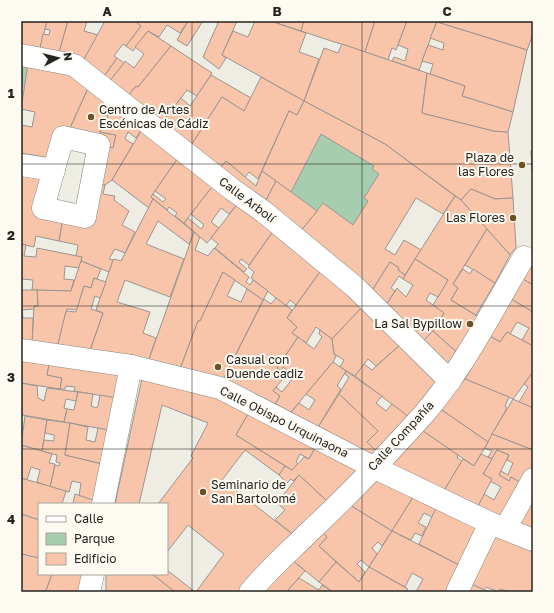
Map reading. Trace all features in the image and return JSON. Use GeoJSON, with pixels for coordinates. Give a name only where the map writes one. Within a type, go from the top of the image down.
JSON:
{"type":"FeatureCollection","features":[{"type":"Feature","properties":{"kind":"street","name":"Calle Arbolí"},"geometry":{"type":"LineString","coordinates":[[21,54],[74,65],[228,186],[264,212],[355,287],[450,381]]}},
{"type":"Feature","properties":{"kind":"street"},"geometry":{"type":"LineString","coordinates":[[21,165],[54,170]]}},
{"type":"Feature","properties":{"kind":"street","name":"Calle Compañía"},"geometry":{"type":"LineString","coordinates":[[250,592],[269,569],[310,532],[373,467],[423,414],[450,381],[524,257]]}},
{"type":"Feature","properties":{"kind":"street","name":"Calle Obispo Urquinaona"},"geometry":{"type":"LineString","coordinates":[[21,350],[131,366],[220,388],[373,467],[497,526],[533,540]]}},
{"type":"Feature","properties":{"kind":"street"},"geometry":{"type":"LineString","coordinates":[[103,503],[131,366]]}},
{"type":"Feature","properties":{"kind":"street"},"geometry":{"type":"LineString","coordinates":[[458,592],[497,526],[533,479]]}},
{"type":"Feature","properties":{"kind":"street"},"geometry":{"type":"LineString","coordinates":[[90,592],[93,575]]}},
{"type":"Feature","properties":{"kind":"green space"},"geometry":{"type":"Polygon","coordinates":[[[21,62],[28,64],[23,92],[21,92],[21,62]]]}},
{"type":"Feature","properties":{"kind":"green space"},"geometry":{"type":"Polygon","coordinates":[[[321,134],[374,166],[372,169],[379,174],[368,201],[353,225],[317,211],[291,192],[321,134]]]}},
{"type":"Feature","properties":{"kind":"building"},"geometry":{"type":"Polygon","coordinates":[[[21,21],[47,21],[39,53],[21,50],[21,21]]]}},
{"type":"Feature","properties":{"kind":"building"},"geometry":{"type":"Polygon","coordinates":[[[47,21],[68,21],[58,56],[39,53],[43,34],[49,35],[50,30],[45,29],[47,21]]]}},
{"type":"Feature","properties":{"kind":"building"},"geometry":{"type":"Polygon","coordinates":[[[68,21],[87,21],[84,31],[98,35],[83,61],[58,56],[68,21]]]}},
{"type":"Feature","properties":{"kind":"building"},"geometry":{"type":"Polygon","coordinates":[[[105,21],[135,21],[141,26],[126,46],[123,44],[114,56],[117,58],[103,78],[83,61],[105,21]]]}},
{"type":"Feature","properties":{"kind":"building"},"geometry":{"type":"Polygon","coordinates":[[[135,21],[188,21],[180,33],[167,25],[159,37],[148,31],[133,51],[126,46],[141,26],[135,21]]]}},
{"type":"Feature","properties":{"kind":"building"},"geometry":{"type":"Polygon","coordinates":[[[188,21],[203,21],[187,46],[177,40],[188,21]]]}},
{"type":"Feature","properties":{"kind":"building"},"geometry":{"type":"Polygon","coordinates":[[[214,21],[237,21],[222,55],[226,58],[219,69],[203,57],[218,23],[214,21]]]}},
{"type":"Feature","properties":{"kind":"building"},"geometry":{"type":"Polygon","coordinates":[[[255,21],[271,21],[306,33],[299,52],[319,59],[304,101],[222,55],[233,31],[248,37],[255,21]]]}},
{"type":"Feature","properties":{"kind":"building"},"geometry":{"type":"Polygon","coordinates":[[[271,21],[304,21],[301,31],[271,21]]]}},
{"type":"Feature","properties":{"kind":"building"},"geometry":{"type":"Polygon","coordinates":[[[304,21],[375,21],[365,52],[301,31],[304,21]]]}},
{"type":"Feature","properties":{"kind":"building"},"geometry":{"type":"Polygon","coordinates":[[[375,21],[407,21],[396,50],[392,48],[388,60],[365,52],[375,21]]]}},
{"type":"Feature","properties":{"kind":"building"},"geometry":{"type":"Polygon","coordinates":[[[407,21],[437,21],[419,70],[392,61],[394,57],[405,61],[408,49],[398,45],[407,21]]]}},
{"type":"Feature","properties":{"kind":"building"},"geometry":{"type":"Polygon","coordinates":[[[437,21],[533,21],[533,34],[527,50],[437,21]]]}},
{"type":"Feature","properties":{"kind":"building"},"geometry":{"type":"Polygon","coordinates":[[[437,22],[527,50],[513,112],[462,96],[465,86],[430,74],[433,64],[422,61],[428,45],[443,50],[444,43],[430,38],[437,22]]]}},
{"type":"Feature","properties":{"kind":"building"},"geometry":{"type":"Polygon","coordinates":[[[148,31],[171,46],[138,87],[136,86],[127,97],[108,83],[125,61],[134,68],[144,54],[135,47],[148,31]]]}},
{"type":"Feature","properties":{"kind":"building"},"geometry":{"type":"Polygon","coordinates":[[[342,44],[427,73],[422,113],[494,131],[508,132],[513,198],[495,199],[471,189],[461,200],[385,144],[304,101],[324,48],[338,53],[342,44]]]}},
{"type":"Feature","properties":{"kind":"building"},"geometry":{"type":"Polygon","coordinates":[[[171,46],[212,73],[197,96],[187,90],[161,124],[127,97],[136,86],[138,87],[171,46]]]}},
{"type":"Feature","properties":{"kind":"building"},"geometry":{"type":"Polygon","coordinates":[[[117,58],[124,63],[108,83],[103,78],[117,58]]]}},
{"type":"Feature","properties":{"kind":"building"},"geometry":{"type":"Polygon","coordinates":[[[28,64],[77,73],[90,84],[56,159],[21,153],[21,125],[32,127],[35,112],[21,109],[28,64]]]}},
{"type":"Feature","properties":{"kind":"building"},"geometry":{"type":"Polygon","coordinates":[[[427,73],[465,86],[462,96],[513,112],[508,132],[494,131],[422,113],[427,73]]]}},
{"type":"Feature","properties":{"kind":"building"},"geometry":{"type":"Polygon","coordinates":[[[211,75],[251,98],[244,111],[222,97],[190,147],[161,124],[181,98],[190,106],[211,75]]]}},
{"type":"Feature","properties":{"kind":"building"},"geometry":{"type":"Polygon","coordinates":[[[261,77],[304,101],[297,115],[289,111],[258,179],[249,172],[245,177],[226,161],[218,170],[190,147],[222,97],[244,111],[261,77]]]}},
{"type":"Feature","properties":{"kind":"building","name":"Centro de Artes Escénicas de Cádiz"},"geometry":{"type":"Polygon","coordinates":[[[90,84],[114,103],[100,132],[116,135],[113,148],[66,137],[90,84]]]}},
{"type":"Feature","properties":{"kind":"building"},"geometry":{"type":"Polygon","coordinates":[[[304,101],[385,144],[455,196],[443,214],[416,198],[385,249],[395,255],[404,240],[421,250],[405,275],[398,270],[399,268],[390,262],[370,294],[300,232],[323,203],[353,225],[368,201],[364,198],[379,174],[372,169],[374,166],[321,134],[291,192],[262,171],[289,111],[297,115],[304,101]]]}},
{"type":"Feature","properties":{"kind":"building"},"geometry":{"type":"Polygon","coordinates":[[[114,103],[144,126],[136,138],[128,132],[125,139],[133,144],[112,180],[105,185],[91,183],[99,145],[113,148],[116,135],[100,132],[114,103]]]}},
{"type":"Feature","properties":{"kind":"building"},"geometry":{"type":"Polygon","coordinates":[[[144,126],[180,155],[151,197],[153,199],[149,208],[112,180],[144,126]]]}},
{"type":"Feature","properties":{"kind":"building"},"geometry":{"type":"Polygon","coordinates":[[[531,151],[533,151],[533,171],[532,171],[531,151]]]}},
{"type":"Feature","properties":{"kind":"building"},"geometry":{"type":"Polygon","coordinates":[[[180,155],[215,183],[184,223],[175,216],[177,213],[169,207],[167,210],[151,197],[153,194],[163,202],[166,199],[155,191],[180,155]]]}},
{"type":"Feature","properties":{"kind":"building"},"geometry":{"type":"Polygon","coordinates":[[[226,161],[256,186],[262,171],[276,181],[263,206],[218,170],[226,161]]]}},
{"type":"Feature","properties":{"kind":"building"},"geometry":{"type":"Polygon","coordinates":[[[21,176],[50,180],[43,208],[64,213],[59,241],[36,236],[34,247],[21,244],[21,176]]]}},
{"type":"Feature","properties":{"kind":"building"},"geometry":{"type":"Polygon","coordinates":[[[276,181],[317,211],[300,232],[263,206],[276,181]]]}},
{"type":"Feature","properties":{"kind":"building"},"geometry":{"type":"Polygon","coordinates":[[[91,183],[105,185],[103,194],[115,196],[114,200],[129,211],[122,225],[135,232],[125,253],[115,249],[109,259],[113,260],[109,272],[81,261],[82,257],[76,256],[78,245],[59,241],[64,213],[85,217],[91,183]]]}},
{"type":"Feature","properties":{"kind":"building"},"geometry":{"type":"Polygon","coordinates":[[[215,183],[239,202],[229,214],[221,208],[211,222],[219,228],[207,243],[184,223],[188,218],[201,229],[204,225],[191,214],[215,183]]]}},
{"type":"Feature","properties":{"kind":"building"},"geometry":{"type":"Polygon","coordinates":[[[471,189],[495,199],[513,198],[516,247],[510,255],[461,200],[471,189]]]}},
{"type":"Feature","properties":{"kind":"building"},"geometry":{"type":"Polygon","coordinates":[[[455,196],[461,200],[487,229],[453,284],[458,288],[451,300],[482,319],[461,356],[433,331],[444,313],[433,305],[448,280],[415,259],[455,196]]]}},
{"type":"Feature","properties":{"kind":"building"},"geometry":{"type":"Polygon","coordinates":[[[153,199],[194,232],[189,244],[158,221],[146,244],[184,259],[170,297],[125,280],[117,302],[150,312],[143,333],[156,338],[148,362],[89,353],[103,313],[96,310],[113,260],[121,261],[153,199]]]}},
{"type":"Feature","properties":{"kind":"building"},"geometry":{"type":"Polygon","coordinates":[[[239,202],[274,230],[249,265],[241,259],[239,262],[247,269],[244,272],[215,248],[218,244],[211,238],[239,202]]]}},
{"type":"Feature","properties":{"kind":"building"},"geometry":{"type":"Polygon","coordinates":[[[487,229],[510,255],[495,283],[465,265],[487,229]]]}},
{"type":"Feature","properties":{"kind":"building"},"geometry":{"type":"Polygon","coordinates":[[[274,230],[322,269],[296,305],[290,300],[286,306],[251,278],[254,272],[248,267],[274,230]]]}},
{"type":"Feature","properties":{"kind":"building"},"geometry":{"type":"Polygon","coordinates":[[[194,232],[200,237],[195,250],[208,256],[214,248],[249,277],[246,282],[250,285],[253,280],[268,291],[263,300],[223,272],[200,321],[198,321],[180,369],[148,362],[194,232]]]}},
{"type":"Feature","properties":{"kind":"building"},"geometry":{"type":"Polygon","coordinates":[[[21,244],[26,245],[24,256],[36,257],[37,248],[82,257],[79,268],[65,266],[64,279],[74,280],[71,291],[32,290],[33,280],[22,279],[21,290],[21,244]]]}},
{"type":"Feature","properties":{"kind":"building"},"geometry":{"type":"Polygon","coordinates":[[[415,259],[448,280],[438,297],[430,293],[426,300],[444,313],[434,330],[420,344],[384,308],[397,288],[406,297],[413,285],[403,279],[415,259]]]}},
{"type":"Feature","properties":{"kind":"building"},"geometry":{"type":"Polygon","coordinates":[[[81,261],[101,269],[97,279],[94,278],[91,288],[84,286],[77,310],[67,309],[57,348],[32,344],[34,306],[38,306],[37,290],[71,291],[81,261]]]}},
{"type":"Feature","properties":{"kind":"building"},"geometry":{"type":"Polygon","coordinates":[[[390,262],[399,268],[398,270],[405,275],[403,279],[399,276],[391,288],[395,291],[384,308],[370,294],[390,262]]]}},
{"type":"Feature","properties":{"kind":"building"},"geometry":{"type":"Polygon","coordinates":[[[533,262],[533,285],[523,279],[533,262]]]}},
{"type":"Feature","properties":{"kind":"building"},"geometry":{"type":"Polygon","coordinates":[[[322,269],[363,306],[332,339],[316,327],[306,343],[292,333],[297,327],[287,318],[322,269]]]}},
{"type":"Feature","properties":{"kind":"building"},"geometry":{"type":"Polygon","coordinates":[[[463,269],[470,274],[473,269],[495,283],[476,315],[451,300],[458,288],[453,284],[463,269]]]}},
{"type":"Feature","properties":{"kind":"building"},"geometry":{"type":"Polygon","coordinates":[[[223,272],[235,280],[227,296],[241,302],[247,289],[263,300],[222,382],[180,369],[198,321],[200,321],[223,272]]]}},
{"type":"Feature","properties":{"kind":"building"},"geometry":{"type":"Polygon","coordinates":[[[94,278],[106,282],[100,298],[95,296],[91,309],[103,313],[89,353],[57,348],[66,311],[76,312],[84,286],[91,288],[94,278]]]}},
{"type":"Feature","properties":{"kind":"building"},"geometry":{"type":"Polygon","coordinates":[[[523,279],[533,285],[533,312],[511,299],[523,279]]]}},
{"type":"Feature","properties":{"kind":"building"},"geometry":{"type":"Polygon","coordinates":[[[21,290],[37,290],[38,306],[34,306],[34,309],[22,310],[23,318],[33,318],[32,344],[21,342],[21,290]]]}},
{"type":"Feature","properties":{"kind":"building"},"geometry":{"type":"Polygon","coordinates":[[[276,298],[292,310],[287,318],[297,327],[292,333],[298,337],[277,368],[286,375],[273,391],[280,396],[272,410],[222,382],[264,299],[271,304],[276,298]]]}},
{"type":"Feature","properties":{"kind":"building"},"geometry":{"type":"Polygon","coordinates":[[[511,299],[533,312],[533,346],[522,340],[529,328],[517,322],[510,334],[507,332],[500,342],[490,336],[511,299]]]}},
{"type":"Feature","properties":{"kind":"building"},"geometry":{"type":"Polygon","coordinates":[[[363,306],[400,345],[376,366],[368,359],[355,376],[340,367],[344,360],[334,354],[332,339],[363,306]]]}},
{"type":"Feature","properties":{"kind":"building"},"geometry":{"type":"Polygon","coordinates":[[[320,330],[332,339],[334,354],[336,356],[333,362],[286,418],[272,410],[280,396],[273,391],[276,387],[282,392],[294,377],[283,367],[281,371],[277,368],[298,337],[314,349],[322,337],[319,334],[320,330]]]}},
{"type":"Feature","properties":{"kind":"building"},"geometry":{"type":"Polygon","coordinates":[[[433,331],[461,356],[445,371],[420,344],[433,331]]]}},
{"type":"Feature","properties":{"kind":"building"},"geometry":{"type":"Polygon","coordinates":[[[507,332],[533,346],[533,372],[513,399],[465,379],[490,336],[500,342],[507,332]]]}},
{"type":"Feature","properties":{"kind":"building"},"geometry":{"type":"Polygon","coordinates":[[[400,345],[440,387],[410,418],[355,376],[364,364],[372,370],[400,345]]]}},
{"type":"Feature","properties":{"kind":"building"},"geometry":{"type":"Polygon","coordinates":[[[21,355],[50,360],[47,375],[62,378],[60,389],[21,383],[21,355]]]}},
{"type":"Feature","properties":{"kind":"building"},"geometry":{"type":"Polygon","coordinates":[[[50,360],[127,373],[121,399],[74,391],[75,387],[66,386],[65,389],[60,389],[62,378],[47,375],[50,360]]]}},
{"type":"Feature","properties":{"kind":"building"},"geometry":{"type":"Polygon","coordinates":[[[333,362],[346,371],[337,386],[341,389],[315,432],[286,418],[299,403],[309,410],[315,400],[306,394],[333,362]]]}},
{"type":"Feature","properties":{"kind":"building"},"geometry":{"type":"Polygon","coordinates":[[[346,371],[382,396],[376,403],[386,411],[392,404],[410,418],[377,452],[367,442],[378,431],[339,394],[349,377],[345,374],[346,371]]]}},
{"type":"Feature","properties":{"kind":"building"},"geometry":{"type":"Polygon","coordinates":[[[533,372],[533,408],[519,402],[528,387],[524,384],[533,372]]]}},
{"type":"Feature","properties":{"kind":"building","name":"Seminario de San Bartolomé"},"geometry":{"type":"Polygon","coordinates":[[[143,374],[223,398],[249,412],[236,435],[285,466],[279,475],[245,450],[222,480],[295,536],[242,592],[196,592],[224,554],[188,525],[168,551],[168,503],[159,503],[193,458],[191,456],[208,423],[162,405],[139,503],[115,503],[143,374]]]}},
{"type":"Feature","properties":{"kind":"building"},"geometry":{"type":"Polygon","coordinates":[[[465,379],[509,397],[505,406],[507,408],[488,442],[439,408],[465,379]]]}},
{"type":"Feature","properties":{"kind":"building"},"geometry":{"type":"Polygon","coordinates":[[[21,383],[37,386],[38,398],[44,401],[47,388],[78,392],[76,401],[66,399],[64,408],[67,409],[64,422],[22,415],[21,383]]]}},
{"type":"Feature","properties":{"kind":"building"},"geometry":{"type":"Polygon","coordinates":[[[78,392],[93,394],[91,406],[96,408],[98,406],[100,395],[121,399],[114,431],[64,422],[67,409],[74,410],[78,392]]]}},
{"type":"Feature","properties":{"kind":"building"},"geometry":{"type":"Polygon","coordinates":[[[339,394],[378,431],[367,442],[377,452],[366,459],[315,432],[339,394]]]}},
{"type":"Feature","properties":{"kind":"building"},"geometry":{"type":"Polygon","coordinates":[[[513,399],[533,408],[533,450],[492,434],[513,399]]]}},
{"type":"Feature","properties":{"kind":"building"},"geometry":{"type":"Polygon","coordinates":[[[439,408],[488,442],[474,466],[420,429],[439,408]]]}},
{"type":"Feature","properties":{"kind":"building"},"geometry":{"type":"Polygon","coordinates":[[[249,412],[316,446],[309,459],[300,454],[296,462],[298,464],[292,470],[236,435],[249,412]]]}},
{"type":"Feature","properties":{"kind":"building"},"geometry":{"type":"Polygon","coordinates":[[[25,416],[47,420],[42,451],[21,445],[25,416]]]}},
{"type":"Feature","properties":{"kind":"building"},"geometry":{"type":"Polygon","coordinates":[[[47,420],[70,423],[65,455],[107,465],[99,502],[79,496],[81,483],[72,481],[69,492],[50,487],[55,465],[59,466],[60,463],[56,462],[57,455],[42,451],[44,440],[54,441],[54,435],[45,433],[47,420]]]}},
{"type":"Feature","properties":{"kind":"building"},"geometry":{"type":"Polygon","coordinates":[[[70,423],[88,427],[86,440],[95,442],[98,428],[114,431],[107,465],[65,455],[70,423]]]}},
{"type":"Feature","properties":{"kind":"building"},"geometry":{"type":"Polygon","coordinates":[[[420,429],[458,455],[457,458],[462,461],[442,494],[384,470],[420,429]]]}},
{"type":"Feature","properties":{"kind":"building"},"geometry":{"type":"Polygon","coordinates":[[[492,434],[533,450],[533,465],[523,484],[511,477],[509,481],[499,475],[501,471],[508,475],[513,463],[507,460],[509,455],[497,450],[492,459],[488,457],[492,451],[485,448],[492,434]]]}},
{"type":"Feature","properties":{"kind":"building"},"geometry":{"type":"Polygon","coordinates":[[[21,445],[52,454],[49,463],[55,464],[50,487],[37,482],[40,470],[31,467],[27,480],[21,478],[21,445]]]}},
{"type":"Feature","properties":{"kind":"building"},"geometry":{"type":"Polygon","coordinates":[[[316,446],[360,469],[328,502],[299,475],[293,481],[291,479],[287,483],[279,475],[285,466],[292,470],[304,457],[309,459],[316,446]]]}},
{"type":"Feature","properties":{"kind":"building"},"geometry":{"type":"Polygon","coordinates":[[[497,450],[509,455],[499,475],[509,481],[511,477],[523,484],[503,519],[477,508],[484,494],[494,500],[501,487],[490,481],[492,479],[483,474],[497,450]]]}},
{"type":"Feature","properties":{"kind":"building"},"geometry":{"type":"Polygon","coordinates":[[[481,454],[492,459],[483,474],[492,479],[477,508],[442,494],[463,459],[474,466],[481,454]]]}},
{"type":"Feature","properties":{"kind":"building"},"geometry":{"type":"Polygon","coordinates":[[[374,474],[415,494],[392,531],[348,504],[374,474]]]}},
{"type":"Feature","properties":{"kind":"building"},"geometry":{"type":"Polygon","coordinates":[[[299,475],[328,502],[295,536],[275,520],[285,510],[277,503],[299,475]]]}},
{"type":"Feature","properties":{"kind":"building"},"geometry":{"type":"Polygon","coordinates":[[[21,478],[66,491],[62,503],[38,503],[38,520],[21,514],[21,478]]]}},
{"type":"Feature","properties":{"kind":"building"},"geometry":{"type":"Polygon","coordinates":[[[533,490],[533,530],[515,524],[533,490]]]}},
{"type":"Feature","properties":{"kind":"building"},"geometry":{"type":"Polygon","coordinates":[[[75,494],[99,502],[99,503],[73,503],[75,494]]]}},
{"type":"Feature","properties":{"kind":"building"},"geometry":{"type":"Polygon","coordinates":[[[415,494],[438,504],[432,517],[424,513],[418,523],[426,527],[422,536],[415,533],[411,540],[392,531],[415,494]]]}},
{"type":"Feature","properties":{"kind":"building"},"geometry":{"type":"Polygon","coordinates":[[[348,504],[392,531],[382,546],[378,542],[372,548],[377,554],[369,567],[361,560],[357,564],[365,572],[359,582],[319,546],[327,537],[321,531],[348,504]]]}},
{"type":"Feature","properties":{"kind":"building"},"geometry":{"type":"Polygon","coordinates":[[[438,504],[483,524],[463,567],[419,544],[438,504]]]}},
{"type":"Feature","properties":{"kind":"building"},"geometry":{"type":"Polygon","coordinates":[[[21,514],[38,520],[38,556],[37,558],[21,554],[21,514]]]}},
{"type":"Feature","properties":{"kind":"building"},"geometry":{"type":"Polygon","coordinates":[[[321,531],[327,537],[319,546],[336,562],[319,582],[292,560],[321,531]]]}},
{"type":"Feature","properties":{"kind":"building"},"geometry":{"type":"Polygon","coordinates":[[[392,531],[463,567],[451,592],[416,592],[423,579],[412,573],[405,587],[369,567],[392,531]]]}},
{"type":"Feature","properties":{"kind":"building"},"geometry":{"type":"Polygon","coordinates":[[[498,535],[533,548],[533,592],[510,592],[500,589],[499,592],[486,587],[484,590],[469,583],[490,538],[498,535]]]}},
{"type":"Feature","properties":{"kind":"building"},"geometry":{"type":"Polygon","coordinates":[[[21,554],[38,558],[38,575],[52,575],[46,591],[21,592],[21,554]]]}},
{"type":"Feature","properties":{"kind":"building"},"geometry":{"type":"Polygon","coordinates":[[[292,560],[305,571],[288,590],[289,592],[256,592],[292,560]]]}},
{"type":"Feature","properties":{"kind":"building"},"geometry":{"type":"Polygon","coordinates":[[[336,562],[359,582],[369,567],[408,589],[406,592],[333,592],[319,582],[336,562]]]}},
{"type":"Feature","properties":{"kind":"building"},"geometry":{"type":"Polygon","coordinates":[[[168,571],[195,592],[175,592],[153,575],[168,575],[168,571]]]}},
{"type":"Feature","properties":{"kind":"building"},"geometry":{"type":"Polygon","coordinates":[[[52,575],[91,575],[87,592],[32,592],[46,591],[52,575]]]}},
{"type":"Feature","properties":{"kind":"building"},"geometry":{"type":"Polygon","coordinates":[[[106,575],[153,575],[175,592],[106,592],[106,575]]]}},
{"type":"Feature","properties":{"kind":"building"},"geometry":{"type":"Polygon","coordinates":[[[299,578],[319,590],[322,585],[333,592],[289,592],[288,590],[299,578]]]}},
{"type":"Feature","properties":{"kind":"building"},"geometry":{"type":"Polygon","coordinates":[[[469,583],[489,592],[465,592],[469,583]]]}},
{"type":"Feature","properties":{"kind":"place","name":"Centro de Artes Escénicas de Cádiz"},"geometry":{"type":"Point","coordinates":[91,117]}},
{"type":"Feature","properties":{"kind":"place","name":"Plaza de las Flores"},"geometry":{"type":"Point","coordinates":[522,165]}},
{"type":"Feature","properties":{"kind":"place","name":"Las Flores"},"geometry":{"type":"Point","coordinates":[513,218]}},
{"type":"Feature","properties":{"kind":"place","name":"La Sal Bypillow"},"geometry":{"type":"Point","coordinates":[470,324]}},
{"type":"Feature","properties":{"kind":"place","name":"Casual con Duende cadiz"},"geometry":{"type":"Point","coordinates":[218,367]}},
{"type":"Feature","properties":{"kind":"place","name":"Seminario de San Bartolomé"},"geometry":{"type":"Point","coordinates":[203,492]}}]}
